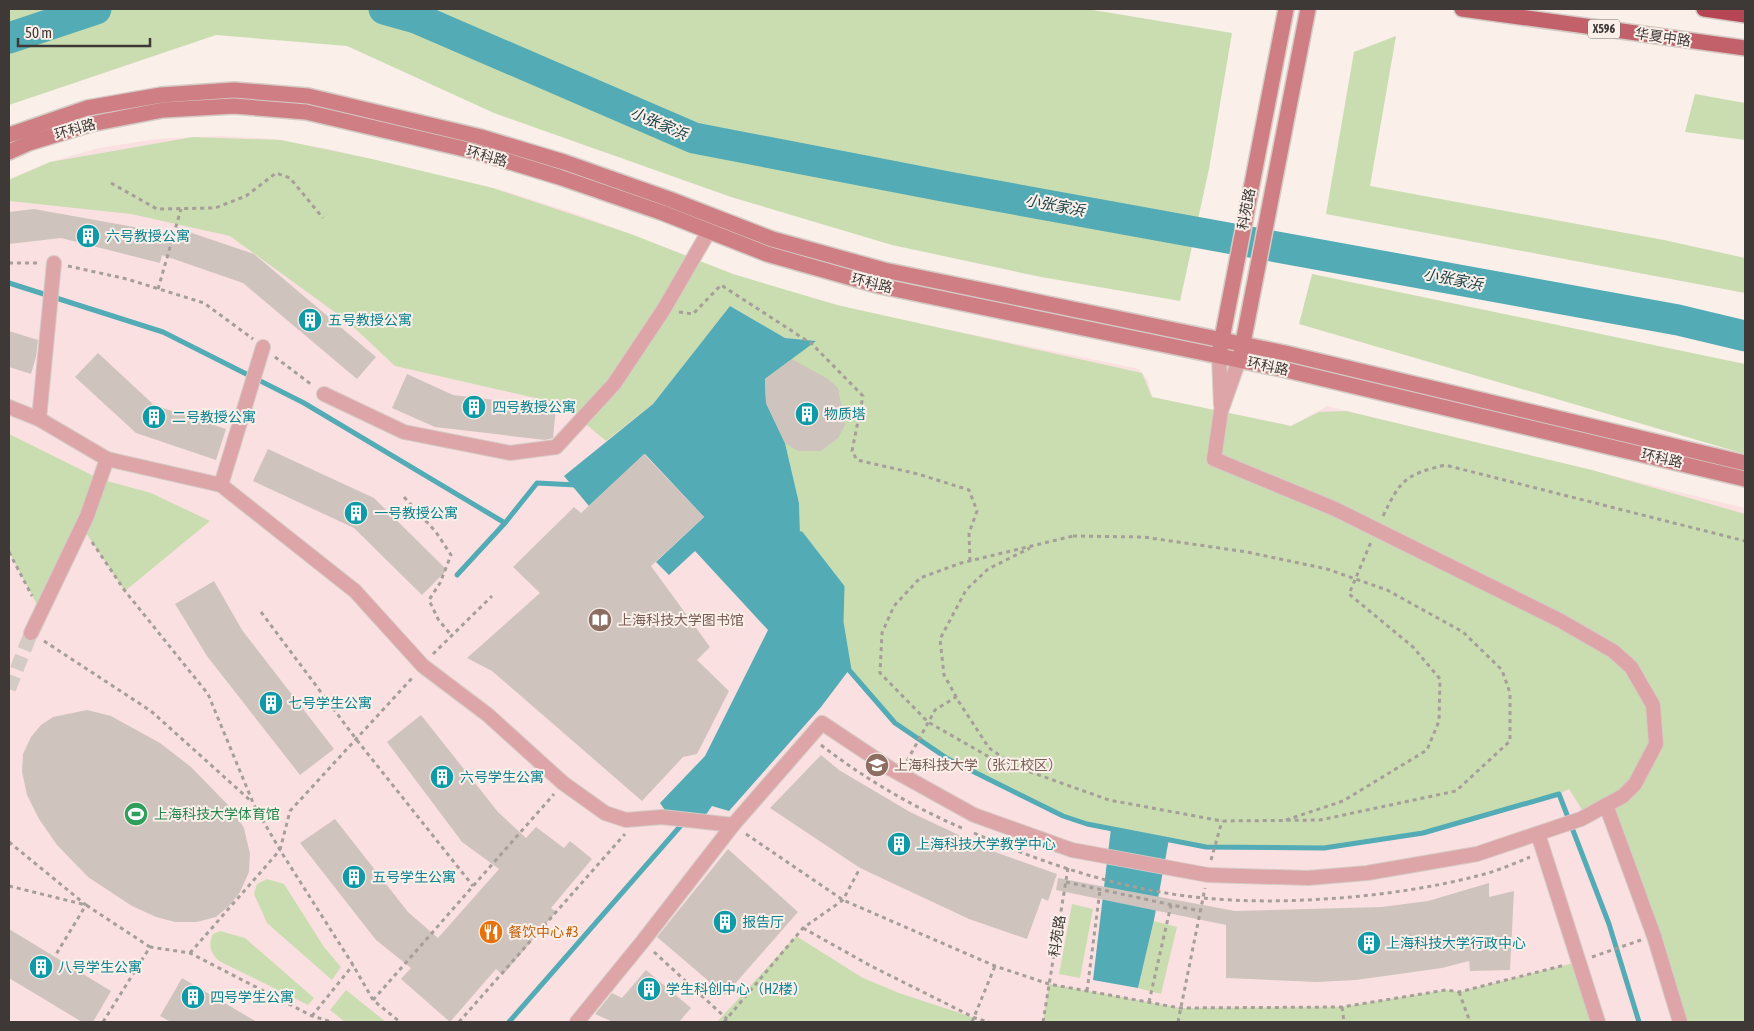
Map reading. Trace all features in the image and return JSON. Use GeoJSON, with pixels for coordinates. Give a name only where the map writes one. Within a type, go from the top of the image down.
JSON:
{"type":"FeatureCollection","features":[{"type":"Feature","properties":{"kind":"highway"},"geometry":{"type":"LineString","coordinates":[[1704,9],[1745,15]]}},
{"type":"Feature","properties":{"kind":"main road","name":"华夏中路"},"geometry":{"type":"LineString","coordinates":[[1462,9],[1745,48]]}},
{"type":"Feature","properties":{"kind":"street","name":"科苑路"},"geometry":{"type":"LineString","coordinates":[[1221,411],[1219,355],[1286,9]]}},
{"type":"Feature","properties":{"kind":"street","name":"科苑路"},"geometry":{"type":"LineString","coordinates":[[1240,360],[1271,192],[1308,9]]}},
{"type":"Feature","properties":{"kind":"street","name":"环科路"},"geometry":{"type":"LineString","coordinates":[[9,135],[23,128],[87,108],[161,94],[234,90],[308,96],[500,143],[669,198],[772,239],[884,270],[1242,344],[1745,463]]}},
{"type":"Feature","properties":{"kind":"street","name":"环科路"},"geometry":{"type":"LineString","coordinates":[[9,152],[29,143],[91,124],[163,110],[234,106],[306,112],[477,152],[559,177],[767,254],[880,286],[1219,355],[1700,467],[1745,480]]}},
{"type":"Feature","properties":{"kind":"street"},"geometry":{"type":"LineString","coordinates":[[324,394],[404,432],[510,453],[556,447],[614,384],[664,309],[709,231]]}},
{"type":"Feature","properties":{"kind":"street"},"geometry":{"type":"LineString","coordinates":[[39,418],[54,263]]}},
{"type":"Feature","properties":{"kind":"street"},"geometry":{"type":"LineString","coordinates":[[221,486],[263,347]]}},
{"type":"Feature","properties":{"kind":"street"},"geometry":{"type":"LineString","coordinates":[[577,1022],[733,825],[822,723],[891,769],[974,815],[1072,850],[1104,858],[1208,875],[1308,878],[1367,873],[1477,854],[1581,818],[1623,796],[1635,784],[1656,744],[1653,705],[1631,667],[1613,650],[1561,621],[1335,509],[1214,459],[1221,411],[1240,360]]}},
{"type":"Feature","properties":{"kind":"street"},"geometry":{"type":"LineString","coordinates":[[9,408],[39,418],[107,459],[221,486],[355,591],[423,666],[488,715],[563,783],[605,814],[626,820],[662,817],[733,825]]}},
{"type":"Feature","properties":{"kind":"street"},"geometry":{"type":"LineString","coordinates":[[31,633],[42,614],[82,527],[107,459]]}},
{"type":"Feature","properties":{"kind":"street"},"geometry":{"type":"LineString","coordinates":[[1606,805],[1654,936],[1680,1022]]}},
{"type":"Feature","properties":{"kind":"street"},"geometry":{"type":"LineString","coordinates":[[1538,834],[1577,962],[1598,1022]]}},
{"type":"Feature","properties":{"kind":"path"},"geometry":{"type":"LineString","coordinates":[[111,183],[158,209],[215,208],[246,196],[276,173],[290,178],[323,218]]}},
{"type":"Feature","properties":{"kind":"path"},"geometry":{"type":"LineString","coordinates":[[158,288],[181,209]]}},
{"type":"Feature","properties":{"kind":"path"},"geometry":{"type":"LineString","coordinates":[[9,263],[54,263],[127,279],[204,303],[263,347],[287,368],[324,394]]}},
{"type":"Feature","properties":{"kind":"path"},"geometry":{"type":"LineString","coordinates":[[664,309],[693,314],[721,285],[812,344],[863,396],[852,451],[856,460],[918,474],[969,490],[977,511],[969,534],[970,561]]}},
{"type":"Feature","properties":{"kind":"path"},"geometry":{"type":"LineString","coordinates":[[1283,821],[1343,801],[1427,750],[1440,721],[1440,679],[1413,646],[1349,594],[1376,530],[1397,488],[1417,472],[1445,465],[1745,541]]}},
{"type":"Feature","properties":{"kind":"path"},"geometry":{"type":"LineString","coordinates":[[404,497],[436,532],[451,555],[440,583],[430,600],[438,620],[451,635]]}},
{"type":"Feature","properties":{"kind":"path"},"geometry":{"type":"LineString","coordinates":[[82,527],[125,591],[208,694],[254,805],[280,850],[373,1000],[400,1022]]}},
{"type":"Feature","properties":{"kind":"path"},"geometry":{"type":"LineString","coordinates":[[1073,536],[1143,537],[1247,552],[1327,569],[1387,590],[1463,632],[1502,670],[1510,693],[1510,741],[1456,791],[1320,820],[1222,821],[1109,800],[991,758],[928,722],[880,673],[882,632],[894,606],[920,578],[970,561],[1073,536]]}},
{"type":"Feature","properties":{"kind":"path"},"geometry":{"type":"LineString","coordinates":[[1017,768],[989,748],[976,731],[944,675],[940,640],[966,590],[988,569],[1038,544]]}},
{"type":"Feature","properties":{"kind":"path"},"geometry":{"type":"LineString","coordinates":[[9,552],[42,614]]}},
{"type":"Feature","properties":{"kind":"path"},"geometry":{"type":"LineString","coordinates":[[9,564],[12,557]]}},
{"type":"Feature","properties":{"kind":"path"},"geometry":{"type":"LineString","coordinates":[[190,953],[280,850],[290,811],[451,635],[492,596]]}},
{"type":"Feature","properties":{"kind":"path"},"geometry":{"type":"LineString","coordinates":[[261,612],[356,739],[473,886]]}},
{"type":"Feature","properties":{"kind":"path"},"geometry":{"type":"LineString","coordinates":[[31,633],[152,711],[254,805]]}},
{"type":"Feature","properties":{"kind":"path"},"geometry":{"type":"LineString","coordinates":[[914,750],[934,710],[956,697]]}},
{"type":"Feature","properties":{"kind":"path"},"geometry":{"type":"LineString","coordinates":[[373,1000],[563,783]]}},
{"type":"Feature","properties":{"kind":"path"},"geometry":{"type":"LineString","coordinates":[[1212,855],[1222,821]]}},
{"type":"Feature","properties":{"kind":"path"},"geometry":{"type":"LineString","coordinates":[[733,825],[842,900],[996,966],[1049,984],[1180,1008],[1342,1007],[1446,990],[1459,992],[1577,962]]}},
{"type":"Feature","properties":{"kind":"path"},"geometry":{"type":"LineString","coordinates":[[459,1022],[626,833]]}},
{"type":"Feature","properties":{"kind":"path"},"geometry":{"type":"LineString","coordinates":[[9,842],[86,905],[150,948],[190,953],[312,1016],[332,1022]]}},
{"type":"Feature","properties":{"kind":"path","name":"科苑路"},"geometry":{"type":"LineString","coordinates":[[1043,1022],[1072,850]]}},
{"type":"Feature","properties":{"kind":"path"},"geometry":{"type":"LineString","coordinates":[[643,941],[726,1021],[803,928],[842,900],[860,868]]}},
{"type":"Feature","properties":{"kind":"path"},"geometry":{"type":"LineString","coordinates":[[1178,1022],[1208,875]]}},
{"type":"Feature","properties":{"kind":"path"},"geometry":{"type":"LineString","coordinates":[[1100,878],[1164,892]]}},
{"type":"Feature","properties":{"kind":"path"},"geometry":{"type":"LineString","coordinates":[[1066,882],[1200,912]]}},
{"type":"Feature","properties":{"kind":"path"},"geometry":{"type":"LineString","coordinates":[[9,886],[86,905]]}},
{"type":"Feature","properties":{"kind":"path"},"geometry":{"type":"LineString","coordinates":[[1087,991],[1101,890]]}},
{"type":"Feature","properties":{"kind":"path"},"geometry":{"type":"LineString","coordinates":[[55,956],[86,905]]}},
{"type":"Feature","properties":{"kind":"path"},"geometry":{"type":"LineString","coordinates":[[1149,1002],[1171,905]]}},
{"type":"Feature","properties":{"kind":"path"},"geometry":{"type":"LineString","coordinates":[[803,928],[871,966],[975,1018],[988,1022]]}},
{"type":"Feature","properties":{"kind":"path"},"geometry":{"type":"LineString","coordinates":[[1606,952],[1628,944]]}},
{"type":"Feature","properties":{"kind":"path"},"geometry":{"type":"LineString","coordinates":[[103,1022],[150,948]]}},
{"type":"Feature","properties":{"kind":"path"},"geometry":{"type":"LineString","coordinates":[[312,1016],[353,965]]}},
{"type":"Feature","properties":{"kind":"path"},"geometry":{"type":"LineString","coordinates":[[972,1022],[996,966]]}},
{"type":"Feature","properties":{"kind":"path"},"geometry":{"type":"LineString","coordinates":[[1459,992],[1470,1022]]}},
{"type":"Feature","properties":{"kind":"path"},"geometry":{"type":"LineString","coordinates":[[1342,1007],[1344,1022]]}},
{"type":"Feature","properties":{"kind":"shaded area","name":"上海科技大学（张江校区）"},"geometry":{"type":"Polygon","coordinates":[[[221,136],[274,139],[329,149],[508,192],[580,215],[733,274],[789,292],[868,313],[1139,369],[1148,380],[1152,397],[1291,426],[1327,406],[1745,508],[1745,1022],[9,1022],[9,179],[50,162],[99,148],[156,139],[221,136]]]}},
{"type":"Feature","properties":{"kind":"green space"},"geometry":{"type":"Polygon","coordinates":[[[9,9],[1087,9],[1232,33],[1209,169],[1180,301],[1041,277],[892,245],[731,197],[494,113],[347,46],[216,35],[9,105],[9,9]]]}},
{"type":"Feature","properties":{"kind":"green space"},"geometry":{"type":"Polygon","coordinates":[[[1396,36],[1370,186],[1664,240],[1745,258],[1745,293],[1326,214],[1354,52],[1396,36]]]}},
{"type":"Feature","properties":{"kind":"green space"},"geometry":{"type":"Polygon","coordinates":[[[1695,94],[1745,103],[1745,140],[1685,132],[1695,94]]]}},
{"type":"Feature","properties":{"kind":"green space"},"geometry":{"type":"Polygon","coordinates":[[[193,137],[281,140],[372,159],[493,188],[631,234],[733,274],[837,305],[1142,373],[1152,397],[1291,426],[1319,412],[1346,411],[1592,470],[1745,514],[1745,1022],[1680,1022],[1606,805],[1586,816],[1569,789],[1559,794],[1423,833],[1329,847],[1206,847],[1087,824],[1063,816],[962,766],[895,723],[849,670],[841,622],[842,587],[800,534],[799,503],[785,443],[766,403],[765,379],[815,341],[785,338],[730,306],[653,404],[606,441],[562,404],[395,366],[347,321],[230,236],[131,214],[9,201],[9,180],[50,162],[193,137]],[[1654,748],[1631,788],[1640,790],[1654,748]]]}},
{"type":"Feature","properties":{"kind":"green space"},"geometry":{"type":"Polygon","coordinates":[[[1312,274],[1745,364],[1745,454],[1299,324],[1312,274]]]}},
{"type":"Feature","properties":{"kind":"green space"},"geometry":{"type":"Polygon","coordinates":[[[9,434],[100,479],[151,493],[210,521],[125,591],[82,527],[42,614],[9,552],[9,434]]]}},
{"type":"Feature","properties":{"kind":"green space"},"geometry":{"type":"Polygon","coordinates":[[[267,879],[284,884],[324,947],[341,967],[332,980],[267,923],[254,894],[257,884],[267,879]]]}},
{"type":"Feature","properties":{"kind":"green space"},"geometry":{"type":"Polygon","coordinates":[[[1072,904],[1093,909],[1080,978],[1059,974],[1072,904]]]}},
{"type":"Feature","properties":{"kind":"green space"},"geometry":{"type":"Polygon","coordinates":[[[1154,921],[1177,927],[1161,994],[1138,988],[1154,921]]]}},
{"type":"Feature","properties":{"kind":"green space"},"geometry":{"type":"Polygon","coordinates":[[[220,931],[245,938],[314,998],[308,1005],[219,961],[212,952],[210,945],[213,934],[220,931]]]}},
{"type":"Feature","properties":{"kind":"green space"},"geometry":{"type":"Polygon","coordinates":[[[796,936],[863,978],[899,993],[975,1018],[972,1022],[717,1022],[796,936]]]}},
{"type":"Feature","properties":{"kind":"green space"},"geometry":{"type":"Polygon","coordinates":[[[1577,962],[1598,1022],[1043,1022],[1049,984],[1180,1008],[1342,1007],[1446,990],[1459,992],[1577,962]]]}},
{"type":"Feature","properties":{"kind":"green space"},"geometry":{"type":"Polygon","coordinates":[[[346,990],[386,1022],[345,1022],[330,1010],[346,990]]]}},
{"type":"Feature","properties":{"kind":"water"},"geometry":{"type":"Polygon","coordinates":[[[730,306],[785,338],[816,341],[765,379],[766,403],[785,443],[799,503],[800,534],[842,587],[841,622],[849,670],[821,707],[729,811],[712,806],[705,816],[667,813],[660,803],[705,756],[768,630],[695,551],[669,575],[656,562],[704,517],[645,454],[589,506],[564,476],[653,404],[730,306]]]}},
{"type":"Feature","properties":{"kind":"water"},"geometry":{"type":"Polygon","coordinates":[[[1111,828],[1169,839],[1154,920],[1138,988],[1093,980],[1111,828]]]}},
{"type":"Feature","properties":{"kind":"building"},"geometry":{"type":"Polygon","coordinates":[[[34,209],[184,236],[186,231],[254,254],[376,357],[357,379],[243,283],[162,255],[160,263],[61,238],[9,244],[9,212],[34,209]]]}},
{"type":"Feature","properties":{"kind":"building"},"geometry":{"type":"Polygon","coordinates":[[[9,331],[38,340],[31,374],[9,367],[9,331]]]}},
{"type":"Feature","properties":{"kind":"building","name":"二号教授公寓"},"geometry":{"type":"Polygon","coordinates":[[[98,353],[154,405],[226,429],[216,460],[136,433],[75,377],[98,353]]]}},
{"type":"Feature","properties":{"kind":"building","name":"物质塔"},"geometry":{"type":"Polygon","coordinates":[[[792,359],[828,379],[838,388],[845,425],[838,438],[821,451],[798,451],[785,443],[766,403],[765,379],[792,359]]]}},
{"type":"Feature","properties":{"kind":"building","name":"四号教授公寓"},"geometry":{"type":"Polygon","coordinates":[[[407,374],[453,395],[556,407],[553,438],[545,440],[435,427],[392,408],[407,374]]]}},
{"type":"Feature","properties":{"kind":"building","name":"一号教授公寓"},"geometry":{"type":"Polygon","coordinates":[[[268,449],[374,498],[447,570],[422,595],[354,528],[253,481],[268,449]]]}},
{"type":"Feature","properties":{"kind":"building","name":"上海科技大学图书馆"},"geometry":{"type":"Polygon","coordinates":[[[644,454],[704,517],[651,566],[710,647],[697,660],[729,691],[697,754],[683,757],[642,801],[492,671],[467,658],[540,593],[513,567],[574,507],[581,513],[644,454]]]}},
{"type":"Feature","properties":{"kind":"building","name":"七号学生公寓"},"geometry":{"type":"Polygon","coordinates":[[[214,581],[242,630],[334,749],[300,775],[207,656],[175,604],[214,581]]]}},
{"type":"Feature","properties":{"kind":"building","name":"上海科技大学体育馆"},"geometry":{"type":"Polygon","coordinates":[[[87,710],[111,716],[160,743],[191,767],[232,809],[244,828],[250,854],[249,872],[240,892],[230,905],[216,917],[197,922],[175,922],[156,917],[132,906],[88,877],[57,845],[39,819],[27,795],[22,772],[23,754],[31,737],[41,725],[53,717],[87,710]]]}},
{"type":"Feature","properties":{"kind":"building"},"geometry":{"type":"Polygon","coordinates":[[[421,715],[498,812],[526,838],[536,827],[564,848],[570,841],[592,859],[551,908],[556,912],[503,975],[496,969],[450,1022],[401,979],[411,968],[376,940],[300,843],[335,819],[408,912],[438,938],[499,869],[462,842],[387,742],[421,715]]]}},
{"type":"Feature","properties":{"kind":"building","name":"上海科技大学教学中心"},"geometry":{"type":"Polygon","coordinates":[[[821,755],[839,770],[910,812],[995,852],[1057,874],[1048,901],[1042,898],[1027,939],[969,919],[860,868],[770,808],[821,755]]]}},
{"type":"Feature","properties":{"kind":"building","name":"报告厅"},"geometry":{"type":"Polygon","coordinates":[[[728,849],[798,912],[725,995],[657,937],[728,849]]]}},
{"type":"Feature","properties":{"kind":"building","name":"上海科技大学行政中心"},"geometry":{"type":"Polygon","coordinates":[[[1058,878],[1235,911],[1382,907],[1428,901],[1489,883],[1489,897],[1514,891],[1510,970],[1470,971],[1469,961],[1442,968],[1356,980],[1317,982],[1226,978],[1226,925],[1056,890],[1058,878]]]}},
{"type":"Feature","properties":{"kind":"building","name":"八号学生公寓"},"geometry":{"type":"Polygon","coordinates":[[[9,929],[111,991],[93,1022],[82,1022],[9,978],[9,929]]]}},
{"type":"Feature","properties":{"kind":"building","name":"学生科创中心（H2楼）"},"geometry":{"type":"Polygon","coordinates":[[[646,970],[691,1008],[679,1022],[613,1022],[595,1014],[612,993],[622,998],[646,970]]]}},
{"type":"Feature","properties":{"kind":"building","name":"四号学生公寓"},"geometry":{"type":"Polygon","coordinates":[[[182,978],[257,1022],[171,1022],[160,1016],[182,978]]]}},
{"type":"Feature","properties":{"kind":"waterway","name":"小张家浜"},"geometry":{"type":"LineString","coordinates":[[9,38],[96,9]]}},
{"type":"Feature","properties":{"kind":"waterway","name":"小张家浜"},"geometry":{"type":"LineString","coordinates":[[384,9],[416,18],[694,138],[948,187],[1678,320],[1745,336]]}},
{"type":"Feature","properties":{"kind":"waterway"},"geometry":{"type":"LineString","coordinates":[[9,283],[163,332],[304,403],[505,523],[537,483],[576,485]]}},
{"type":"Feature","properties":{"kind":"waterway"},"geometry":{"type":"LineString","coordinates":[[457,575],[505,523]]}},
{"type":"Feature","properties":{"kind":"waterway"},"geometry":{"type":"LineString","coordinates":[[801,534],[842,587],[841,622],[849,670],[895,723],[948,759],[1063,816],[1087,824],[1206,847],[1324,848],[1423,833],[1559,794],[1609,924],[1639,1022]]}},
{"type":"Feature","properties":{"kind":"waterway"},"geometry":{"type":"LineString","coordinates":[[509,1022],[684,822]]}},
{"type":"Feature","properties":{"kind":"tunnel"},"geometry":{"type":"LineString","coordinates":[[9,689],[31,633]]}},
{"type":"Feature","properties":{"kind":"place","name":"六号教授公寓"},"geometry":{"type":"Point","coordinates":[88,236]}},
{"type":"Feature","properties":{"kind":"place","name":"五号教授公寓"},"geometry":{"type":"Point","coordinates":[310,320]}},
{"type":"Feature","properties":{"kind":"place","name":"四号教授公寓"},"geometry":{"type":"Point","coordinates":[474,407]}},
{"type":"Feature","properties":{"kind":"place","name":"物质塔"},"geometry":{"type":"Point","coordinates":[807,414]}},
{"type":"Feature","properties":{"kind":"place","name":"二号教授公寓"},"geometry":{"type":"Point","coordinates":[154,417]}},
{"type":"Feature","properties":{"kind":"place","name":"一号教授公寓"},"geometry":{"type":"Point","coordinates":[356,513]}},
{"type":"Feature","properties":{"kind":"place","name":"上海科技大学图书馆"},"geometry":{"type":"Point","coordinates":[600,620]}},
{"type":"Feature","properties":{"kind":"place","name":"七号学生公寓"},"geometry":{"type":"Point","coordinates":[271,703]}},
{"type":"Feature","properties":{"kind":"place","name":"上海科技大学（张江校区）"},"geometry":{"type":"Point","coordinates":[877,765]}},
{"type":"Feature","properties":{"kind":"place","name":"六号学生公寓"},"geometry":{"type":"Point","coordinates":[442,777]}},
{"type":"Feature","properties":{"kind":"place","name":"上海科技大学体育馆"},"geometry":{"type":"Point","coordinates":[136,814]}},
{"type":"Feature","properties":{"kind":"place","name":"上海科技大学教学中心"},"geometry":{"type":"Point","coordinates":[899,844]}},
{"type":"Feature","properties":{"kind":"place","name":"五号学生公寓"},"geometry":{"type":"Point","coordinates":[354,877]}},
{"type":"Feature","properties":{"kind":"place","name":"报告厅"},"geometry":{"type":"Point","coordinates":[725,922]}},
{"type":"Feature","properties":{"kind":"place","name":"餐饮中心 #3"},"geometry":{"type":"Point","coordinates":[491,932]}},
{"type":"Feature","properties":{"kind":"place","name":"上海科技大学行政中心"},"geometry":{"type":"Point","coordinates":[1369,943]}},
{"type":"Feature","properties":{"kind":"place","name":"八号学生公寓"},"geometry":{"type":"Point","coordinates":[41,967]}},
{"type":"Feature","properties":{"kind":"place","name":"学生科创中心（H2楼）"},"geometry":{"type":"Point","coordinates":[649,989]}},
{"type":"Feature","properties":{"kind":"place","name":"四号学生公寓"},"geometry":{"type":"Point","coordinates":[193,997]}}]}
